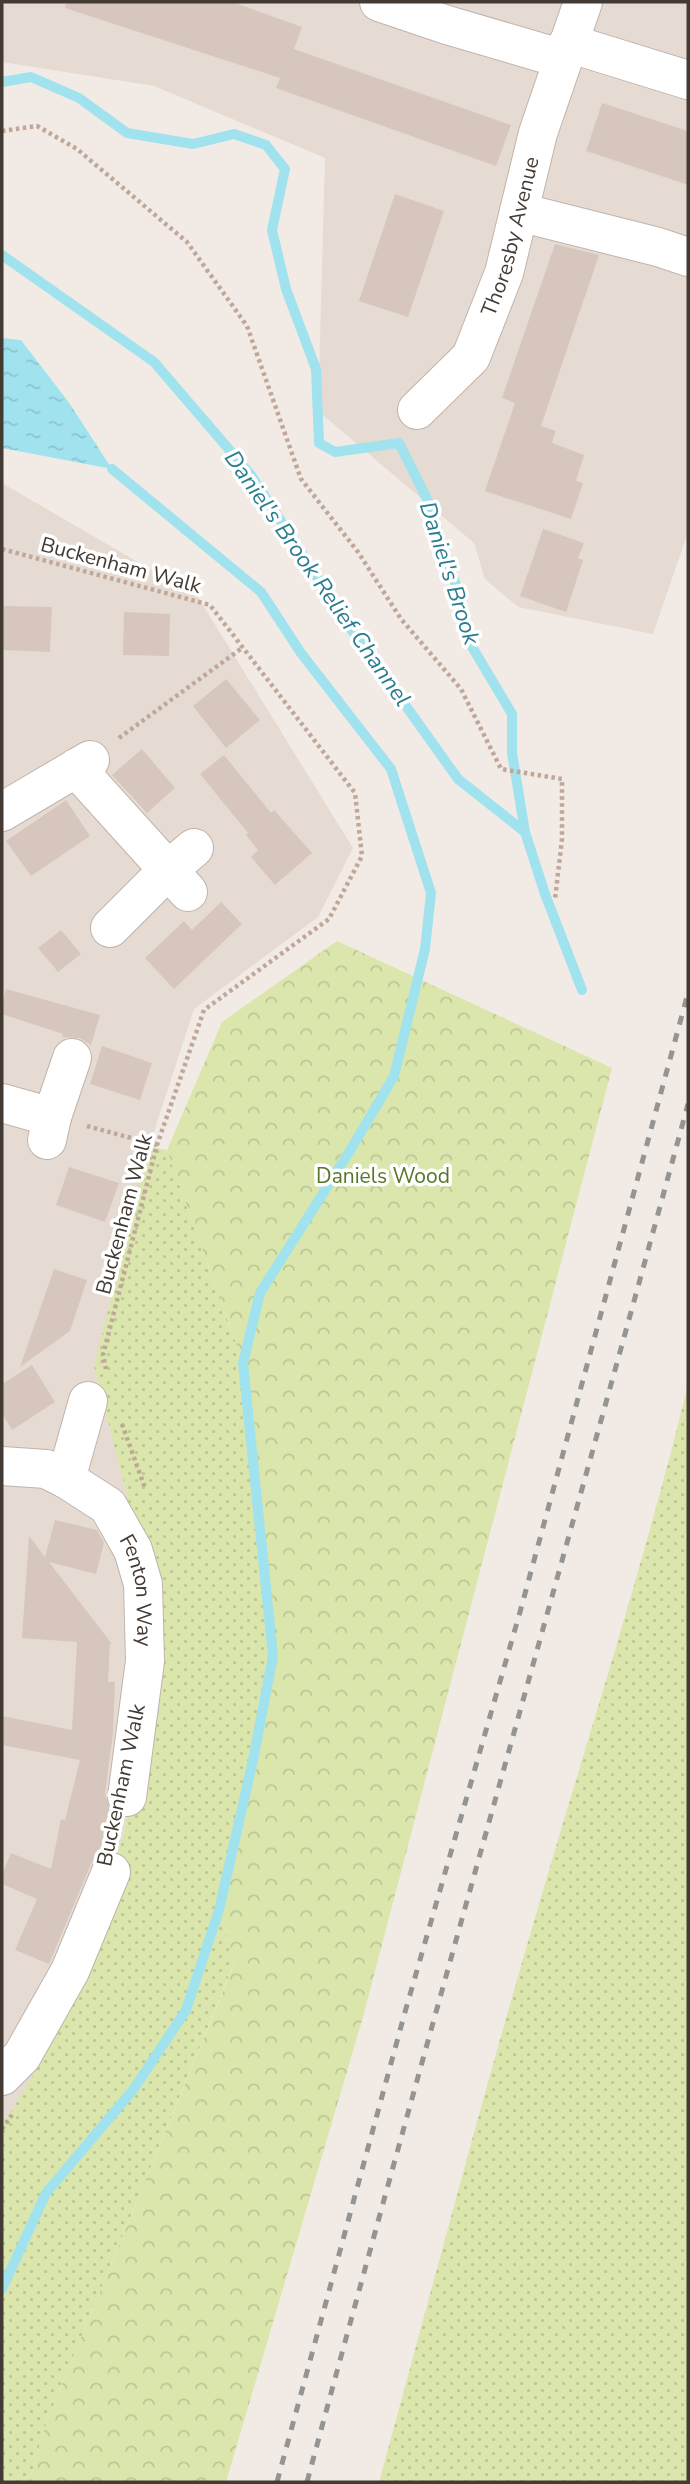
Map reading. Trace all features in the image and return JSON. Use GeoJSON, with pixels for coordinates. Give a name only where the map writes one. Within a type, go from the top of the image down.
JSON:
{"type":"FeatureCollection","features":[{"type":"Feature","properties":{"kind":"street"},"geometry":{"type":"LineString","coordinates":[[379,2],[688,80]]}},
{"type":"Feature","properties":{"kind":"street","name":"Thoresby Avenue"},"geometry":{"type":"LineString","coordinates":[[417,410],[471,357],[504,273],[538,134],[583,2]]}},
{"type":"Feature","properties":{"kind":"street"},"geometry":{"type":"LineString","coordinates":[[519,212],[688,257]]}},
{"type":"Feature","properties":{"kind":"street"},"geometry":{"type":"LineString","coordinates":[[2,812],[83,764],[183,870],[110,928]]}},
{"type":"Feature","properties":{"kind":"street"},"geometry":{"type":"LineString","coordinates":[[2,1102],[49,1128],[72,1058]]}},
{"type":"Feature","properties":{"kind":"street"},"geometry":{"type":"LineString","coordinates":[[66,1479],[105,1397]]}},
{"type":"Feature","properties":{"kind":"street","name":"Fenton Way"},"geometry":{"type":"LineString","coordinates":[[2,1466],[47,1469],[66,1479],[108,1506],[133,1550],[143,1584],[145,1661],[127,1797]]}},
{"type":"Feature","properties":{"kind":"street"},"geometry":{"type":"LineString","coordinates":[[9,2092],[22,2056],[70,1971],[111,1872]]}},
{"type":"Feature","properties":{"kind":"path"},"geometry":{"type":"LineString","coordinates":[[2,131],[37,126],[77,149],[187,242],[247,326],[301,479],[358,552],[401,619],[461,689],[501,769],[562,779],[562,839],[555,899]]}},
{"type":"Feature","properties":{"kind":"path","name":"Buckenham Walk"},"geometry":{"type":"LineString","coordinates":[[2,549],[210,605],[355,793],[362,856],[329,919],[204,1010],[157,1146],[103,1355],[105,1397],[145,1489]]}},
{"type":"Feature","properties":{"kind":"path"},"geometry":{"type":"LineString","coordinates":[[83,764],[242,648]]}},
{"type":"Feature","properties":{"kind":"path"},"geometry":{"type":"LineString","coordinates":[[49,1128],[157,1146]]}},
{"type":"Feature","properties":{"kind":"path"},"geometry":{"type":"LineString","coordinates":[[2,2129],[9,2092]]}},
{"type":"Feature","properties":{"kind":"shaded area"},"geometry":{"type":"Polygon","coordinates":[[[2,2],[688,2],[688,532],[653,634],[518,607],[485,579],[474,543],[318,411],[325,158],[154,86],[2,62],[2,2]]]}},
{"type":"Feature","properties":{"kind":"shaded area"},"geometry":{"type":"Polygon","coordinates":[[[2,483],[198,597],[353,848],[318,917],[194,1009],[149,1147],[162,1635],[124,1832],[55,2039],[2,2142],[2,483]]]}},
{"type":"Feature","properties":{"kind":"green space","name":"Daniels Wood"},"geometry":{"type":"Polygon","coordinates":[[[337,941],[612,1068],[363,2017],[226,2482],[29,2482],[47,2421],[235,1962],[219,1910],[273,1656],[243,1363],[167,1150],[222,1022],[337,941]]]}},
{"type":"Feature","properties":{"kind":"green space"},"geometry":{"type":"Polygon","coordinates":[[[149,1147],[167,1150],[243,1363],[273,1656],[219,1910],[235,1961],[47,2421],[29,2482],[2,2482],[2,2126],[55,2039],[124,1832],[162,1635],[94,1366],[149,1147]]]}},
{"type":"Feature","properties":{"kind":"green space"},"geometry":{"type":"Polygon","coordinates":[[[688,1384],[688,2482],[379,2482],[491,2071],[632,1592],[688,1384]]]}},
{"type":"Feature","properties":{"kind":"water"},"geometry":{"type":"Polygon","coordinates":[[[2,338],[21,340],[70,404],[112,469],[2,448],[2,338]]]}},
{"type":"Feature","properties":{"kind":"building"},"geometry":{"type":"Polygon","coordinates":[[[66,2],[232,2],[302,27],[294,49],[511,125],[496,166],[276,88],[280,78],[65,8],[66,2]]]}},
{"type":"Feature","properties":{"kind":"building"},"geometry":{"type":"Polygon","coordinates":[[[602,103],[688,131],[688,185],[586,151],[602,103]]]}},
{"type":"Feature","properties":{"kind":"building"},"geometry":{"type":"Polygon","coordinates":[[[395,194],[444,211],[408,317],[359,301],[395,194]]]}},
{"type":"Feature","properties":{"kind":"building"},"geometry":{"type":"Polygon","coordinates":[[[555,244],[599,255],[541,426],[556,431],[552,443],[584,455],[576,481],[583,483],[571,519],[485,491],[515,403],[502,398],[555,244]]]}},
{"type":"Feature","properties":{"kind":"building"},"geometry":{"type":"Polygon","coordinates":[[[543,529],[584,543],[578,558],[583,560],[566,612],[520,596],[543,529]]]}},
{"type":"Feature","properties":{"kind":"building"},"geometry":{"type":"Polygon","coordinates":[[[2,606],[52,607],[50,652],[2,650],[2,606]]]}},
{"type":"Feature","properties":{"kind":"building"},"geometry":{"type":"Polygon","coordinates":[[[124,612],[170,614],[169,656],[123,655],[124,612]]]}},
{"type":"Feature","properties":{"kind":"building"},"geometry":{"type":"Polygon","coordinates":[[[226,679],[260,720],[226,748],[193,706],[226,679]]]}},
{"type":"Feature","properties":{"kind":"building"},"geometry":{"type":"Polygon","coordinates":[[[142,749],[175,788],[147,813],[112,775],[142,749]]]}},
{"type":"Feature","properties":{"kind":"building"},"geometry":{"type":"Polygon","coordinates":[[[224,755],[271,813],[274,810],[312,853],[275,885],[251,857],[258,850],[246,835],[248,833],[200,774],[224,755]]]}},
{"type":"Feature","properties":{"kind":"building"},"geometry":{"type":"Polygon","coordinates":[[[66,800],[90,836],[31,876],[6,841],[66,800]]]}},
{"type":"Feature","properties":{"kind":"building"},"geometry":{"type":"Polygon","coordinates":[[[221,902],[242,924],[174,989],[145,958],[184,921],[192,930],[221,902]]]}},
{"type":"Feature","properties":{"kind":"building"},"geometry":{"type":"Polygon","coordinates":[[[61,930],[81,954],[58,972],[38,948],[61,930]]]}},
{"type":"Feature","properties":{"kind":"building"},"geometry":{"type":"Polygon","coordinates":[[[6,989],[100,1015],[91,1045],[80,1038],[62,1037],[63,1034],[2,1014],[6,989]]]}},
{"type":"Feature","properties":{"kind":"building"},"geometry":{"type":"Polygon","coordinates":[[[102,1046],[152,1063],[140,1100],[90,1084],[102,1046]]]}},
{"type":"Feature","properties":{"kind":"building"},"geometry":{"type":"Polygon","coordinates":[[[69,1167],[119,1183],[105,1222],[56,1205],[69,1167]]]}},
{"type":"Feature","properties":{"kind":"building"},"geometry":{"type":"Polygon","coordinates":[[[54,1269],[87,1280],[70,1331],[20,1367],[54,1269]]]}},
{"type":"Feature","properties":{"kind":"building"},"geometry":{"type":"Polygon","coordinates":[[[32,1365],[55,1402],[12,1430],[2,1414],[2,1384],[32,1365]]]}},
{"type":"Feature","properties":{"kind":"building"},"geometry":{"type":"Polygon","coordinates":[[[55,1520],[97,1530],[104,1543],[96,1574],[49,1562],[112,1644],[110,1643],[108,1682],[115,1682],[113,1733],[105,1794],[110,1809],[100,1853],[91,1864],[49,1964],[15,1950],[37,1899],[2,1884],[2,1874],[11,1853],[51,1869],[61,1819],[65,1820],[80,1760],[2,1745],[2,1716],[72,1730],[77,1642],[22,1638],[29,1536],[45,1557],[55,1520]]]}},
{"type":"Feature","properties":{"kind":"waterway","name":"Daniel's Brook"},"geometry":{"type":"LineString","coordinates":[[2,82],[31,77],[79,98],[127,133],[193,144],[234,134],[266,145],[285,169],[272,230],[286,289],[316,369],[319,443],[335,452],[399,443],[428,501],[461,600],[468,640],[512,714],[512,753],[525,832],[545,894],[582,990]]}},
{"type":"Feature","properties":{"kind":"waterway","name":"Daniel's Brook Relief Channel"},"geometry":{"type":"LineString","coordinates":[[2,255],[154,362],[251,475],[351,629],[458,779],[525,832]]}},
{"type":"Feature","properties":{"kind":"waterway"},"geometry":{"type":"LineString","coordinates":[[2,2289],[46,2193],[133,2090],[186,2010],[219,1910],[273,1656],[243,1363],[260,1293],[394,1076],[425,949],[431,893],[391,769],[301,653],[261,592],[112,469]]}},
{"type":"Feature","properties":{"kind":"railway"},"geometry":{"type":"LineString","coordinates":[[277,2482],[405,2012],[520,1612],[688,993]]}},
{"type":"Feature","properties":{"kind":"railway"},"geometry":{"type":"LineString","coordinates":[[307,2482],[688,1104]]}}]}
